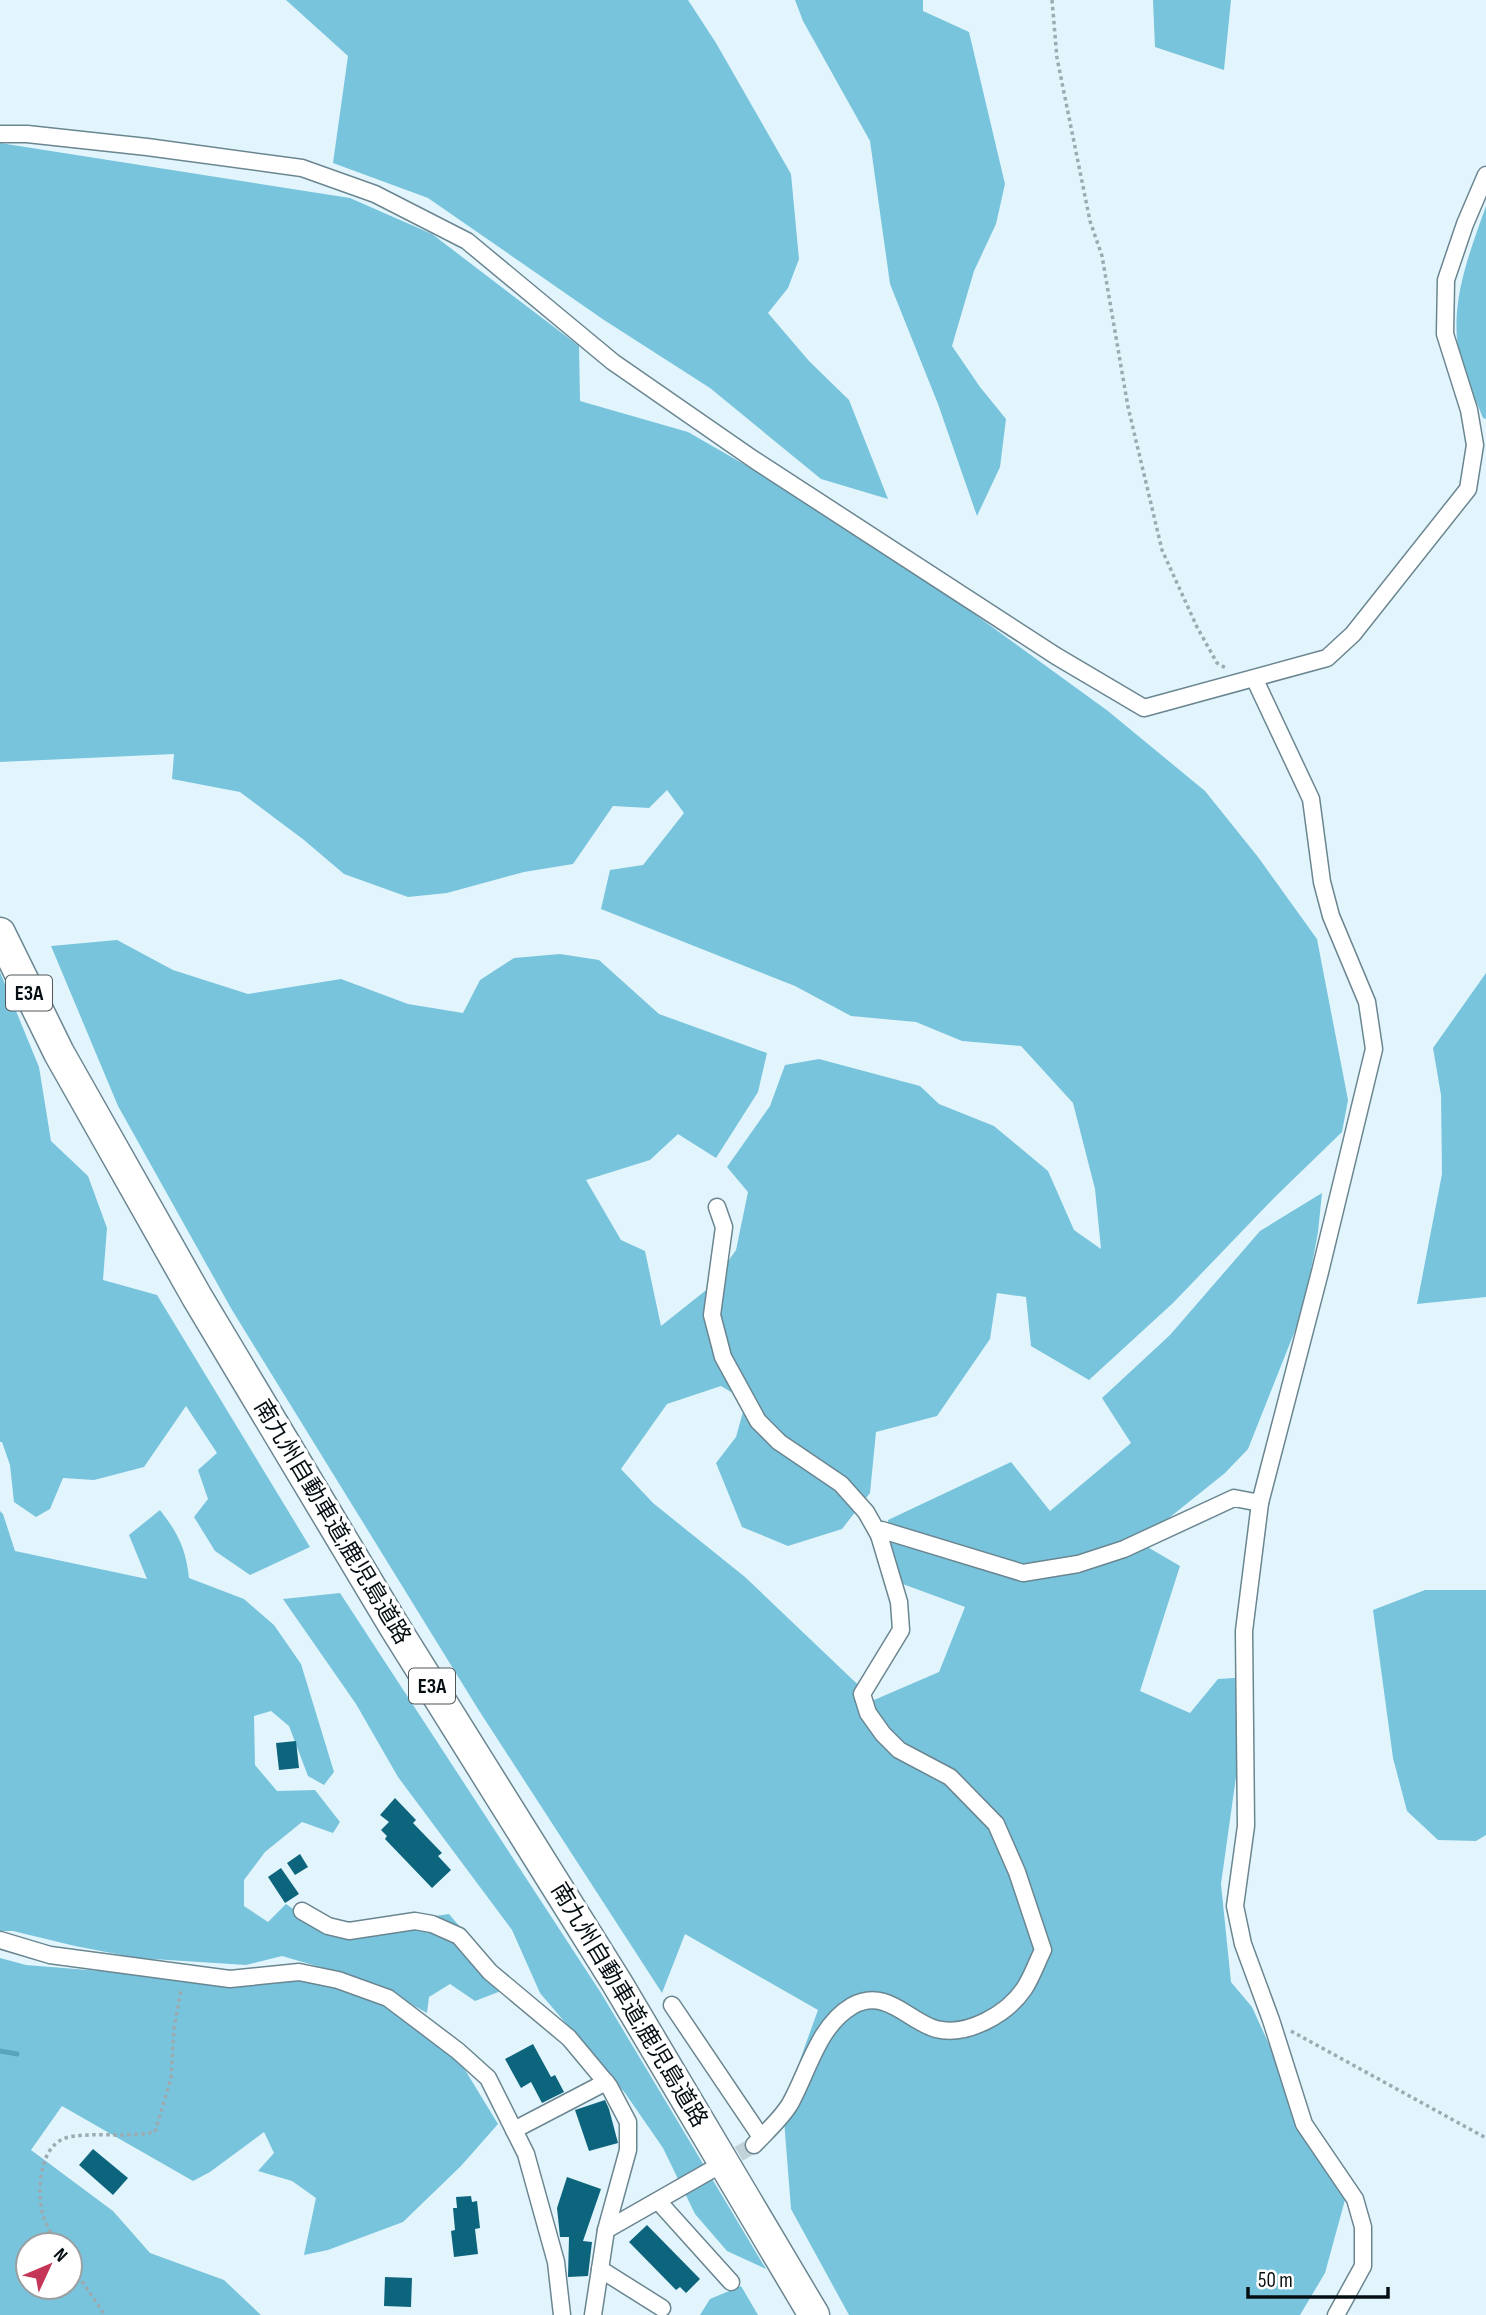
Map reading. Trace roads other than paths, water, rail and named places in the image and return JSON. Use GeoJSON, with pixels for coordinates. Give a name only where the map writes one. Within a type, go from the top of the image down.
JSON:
{"type":"FeatureCollection","features":[{"type":"Feature","properties":{"kind":"highway","name":"南九州自動車道;鹿児島道路"},"geometry":{"type":"LineString","coordinates":[[0,933],[59,1053],[204,1308],[394,1626],[624,1995],[814,2315]]}},
{"type":"Feature","properties":{"kind":"street"},"geometry":{"type":"LineString","coordinates":[[0,134],[27,134],[147,147],[302,169],[375,194],[467,241],[613,362],[742,452],[1022,635],[1144,708],[1327,658],[1353,634],[1468,489],[1475,445],[1469,410],[1445,334],[1446,280],[1465,224],[1486,175]]}},
{"type":"Feature","properties":{"kind":"street"},"geometry":{"type":"LineString","coordinates":[[1252,680],[1311,799],[1322,882],[1331,916],[1367,1002],[1374,1049],[1260,1503],[1244,1631],[1246,1826],[1235,1906],[1243,1944],[1271,2020],[1304,2124],[1355,2199],[1363,2227],[1363,2266],[1336,2315]]}},
{"type":"Feature","properties":{"kind":"street"},"geometry":{"type":"LineString","coordinates":[[672,2006],[758,2141],[788,2107],[832,2020],[855,2005],[869,2001],[893,2005],[935,2029],[962,2030],[993,2018],[1023,1990],[1043,1950],[1017,1872],[996,1824],[950,1777],[899,1749],[883,1734],[869,1713],[862,1693],[901,1630],[899,1602],[878,1535],[866,1512],[841,1484],[779,1442],[758,1421],[723,1357],[712,1315],[724,1227],[717,1207]]}},
{"type":"Feature","properties":{"kind":"street"},"geometry":{"type":"LineString","coordinates":[[878,1535],[882,1530],[1023,1573],[1078,1564],[1124,1549],[1234,1498],[1260,1503]]}},
{"type":"Feature","properties":{"kind":"street"},"geometry":{"type":"LineString","coordinates":[[302,1910],[328,1926],[349,1931],[415,1921],[432,1924],[459,1936],[490,1972],[569,2038],[606,2082],[628,2122],[628,2150],[606,2230],[593,2315]]}},
{"type":"Feature","properties":{"kind":"street"},"geometry":{"type":"LineString","coordinates":[[0,1940],[50,1955],[230,1979],[299,1972],[338,1980],[388,1998],[458,2051],[488,2078],[526,2154],[556,2262],[562,2315]]}},
{"type":"Feature","properties":{"kind":"street"},"geometry":{"type":"LineString","coordinates":[[514,2130],[606,2082]]}},
{"type":"Feature","properties":{"kind":"street"},"geometry":{"type":"LineString","coordinates":[[606,2230],[713,2169]]}},
{"type":"Feature","properties":{"kind":"street"},"geometry":{"type":"LineString","coordinates":[[657,2201],[731,2282]]}},
{"type":"Feature","properties":{"kind":"street"},"geometry":{"type":"LineString","coordinates":[[600,2269],[662,2308]]}},
{"type":"Feature","properties":{"kind":"waterway"},"geometry":{"type":"LineString","coordinates":[[0,2051],[17,2054]]}},
{"type":"Feature","properties":{"kind":"tunnel"},"geometry":{"type":"LineString","coordinates":[[718,2166],[754,2145]]}}]}
